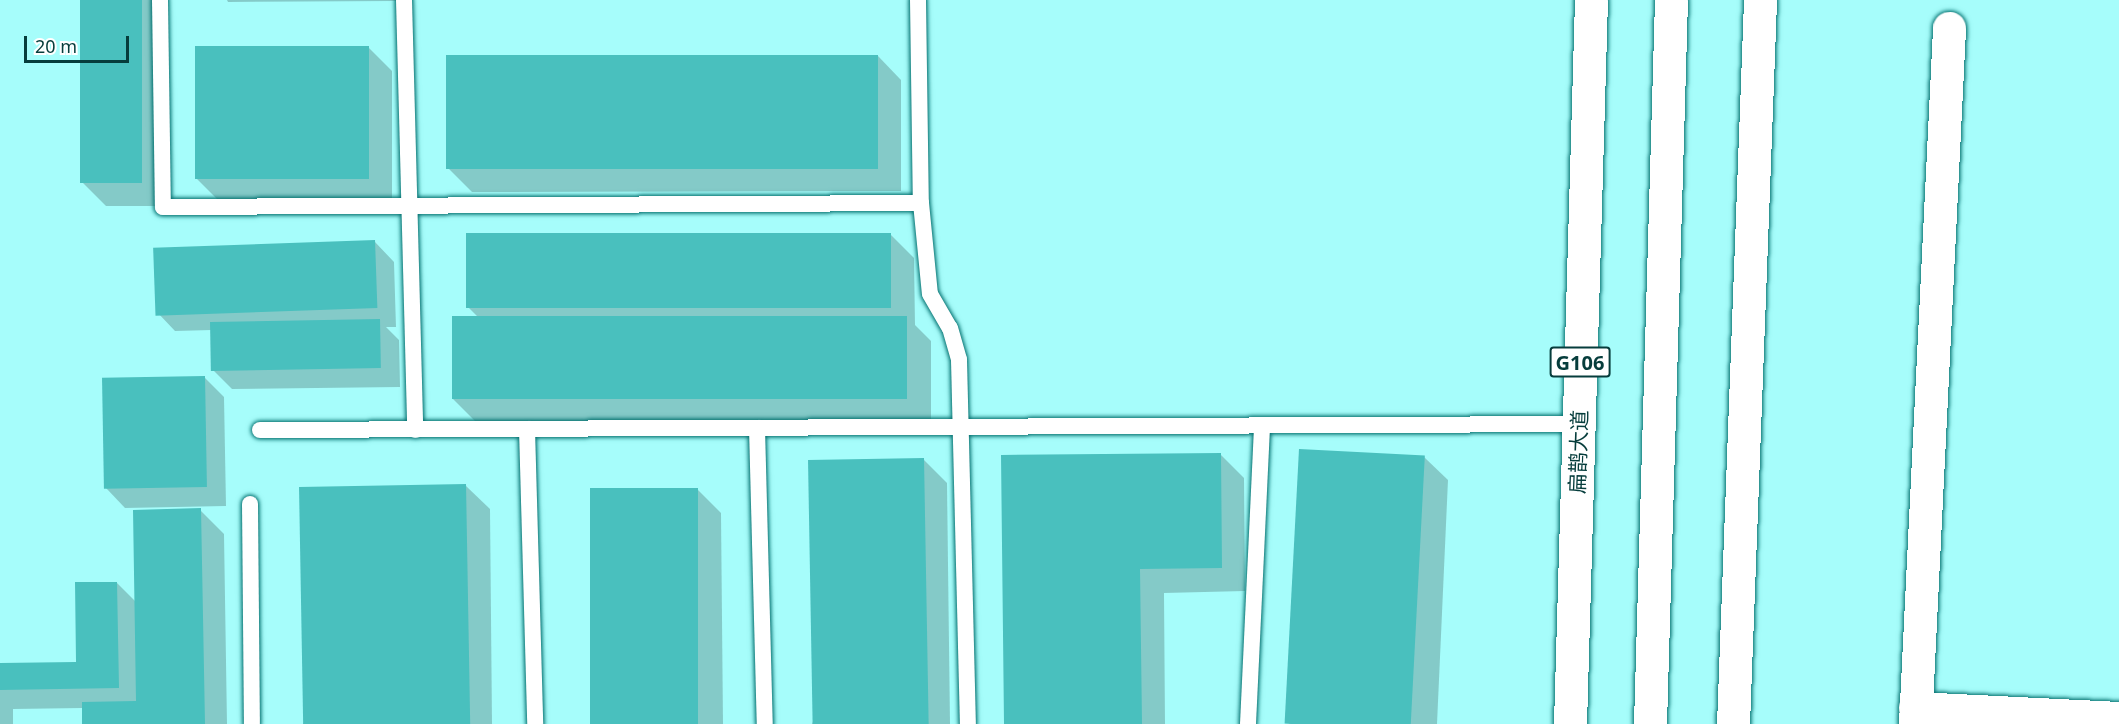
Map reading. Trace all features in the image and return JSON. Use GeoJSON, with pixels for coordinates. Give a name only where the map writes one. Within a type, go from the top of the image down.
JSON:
{"type":"FeatureCollection","features":[{"type":"Feature","properties":{"kind":"main road","name":"扁鹊大道"},"geometry":{"type":"LineString","coordinates":[[1570,724],[1591,0]]}},
{"type":"Feature","properties":{"kind":"main road"},"geometry":{"type":"LineString","coordinates":[[1650,724],[1671,0]]}},
{"type":"Feature","properties":{"kind":"main road"},"geometry":{"type":"LineString","coordinates":[[1733,724],[1760,0]]}},
{"type":"Feature","properties":{"kind":"main road"},"geometry":{"type":"LineString","coordinates":[[1949,28],[1915,716],[2119,718]]}},
{"type":"Feature","properties":{"kind":"lane"},"geometry":{"type":"LineString","coordinates":[[160,0],[163,207],[921,203]]}},
{"type":"Feature","properties":{"kind":"lane"},"geometry":{"type":"LineString","coordinates":[[404,0],[415,430]]}},
{"type":"Feature","properties":{"kind":"lane"},"geometry":{"type":"LineString","coordinates":[[918,0],[921,203],[930,294],[950,328],[959,360],[968,724]]}},
{"type":"Feature","properties":{"kind":"lane"},"geometry":{"type":"LineString","coordinates":[[260,430],[1579,424]]}},
{"type":"Feature","properties":{"kind":"lane"},"geometry":{"type":"LineString","coordinates":[[1248,724],[1262,426]]}},
{"type":"Feature","properties":{"kind":"lane"},"geometry":{"type":"LineString","coordinates":[[757,428],[765,724]]}},
{"type":"Feature","properties":{"kind":"lane"},"geometry":{"type":"LineString","coordinates":[[527,429],[535,724]]}},
{"type":"Feature","properties":{"kind":"lane"},"geometry":{"type":"LineString","coordinates":[[250,504],[252,724]]}},
{"type":"Feature","properties":{"kind":"building"},"geometry":{"type":"Polygon","coordinates":[[[80,0],[142,0],[142,183],[80,183],[80,0]]]}},
{"type":"Feature","properties":{"kind":"building"},"geometry":{"type":"Polygon","coordinates":[[[195,46],[369,46],[369,179],[195,179],[195,46]]]}},
{"type":"Feature","properties":{"kind":"building"},"geometry":{"type":"Polygon","coordinates":[[[446,55],[878,55],[878,169],[446,169],[446,55]]]}},
{"type":"Feature","properties":{"kind":"building"},"geometry":{"type":"Polygon","coordinates":[[[466,233],[891,233],[891,308],[466,308],[466,233]]]}},
{"type":"Feature","properties":{"kind":"building"},"geometry":{"type":"Polygon","coordinates":[[[375,240],[377,308],[156,316],[153,248],[375,240]]]}},
{"type":"Feature","properties":{"kind":"building"},"geometry":{"type":"Polygon","coordinates":[[[452,316],[907,316],[907,399],[452,399],[452,316]]]}},
{"type":"Feature","properties":{"kind":"building"},"geometry":{"type":"Polygon","coordinates":[[[380,319],[381,368],[211,371],[210,322],[380,319]]]}},
{"type":"Feature","properties":{"kind":"building"},"geometry":{"type":"Polygon","coordinates":[[[205,376],[207,487],[104,489],[102,378],[205,376]]]}},
{"type":"Feature","properties":{"kind":"building"},"geometry":{"type":"Polygon","coordinates":[[[1299,449],[1425,456],[1411,724],[1285,724],[1299,449]]]}},
{"type":"Feature","properties":{"kind":"building"},"geometry":{"type":"Polygon","coordinates":[[[1221,453],[1222,568],[1140,569],[1142,724],[1004,724],[1001,455],[1221,453]]]}},
{"type":"Feature","properties":{"kind":"building"},"geometry":{"type":"Polygon","coordinates":[[[924,458],[929,724],[813,724],[808,460],[924,458]]]}},
{"type":"Feature","properties":{"kind":"building"},"geometry":{"type":"Polygon","coordinates":[[[466,484],[470,724],[303,724],[299,487],[466,484]]]}},
{"type":"Feature","properties":{"kind":"building"},"geometry":{"type":"Polygon","coordinates":[[[590,488],[698,488],[698,724],[590,724],[590,488]]]}},
{"type":"Feature","properties":{"kind":"building"},"geometry":{"type":"Polygon","coordinates":[[[201,508],[205,724],[82,724],[82,702],[136,701],[133,510],[201,508]]]}},
{"type":"Feature","properties":{"kind":"building"},"geometry":{"type":"Polygon","coordinates":[[[75,582],[117,582],[119,688],[0,690],[0,663],[76,662],[75,582]]]}}]}
